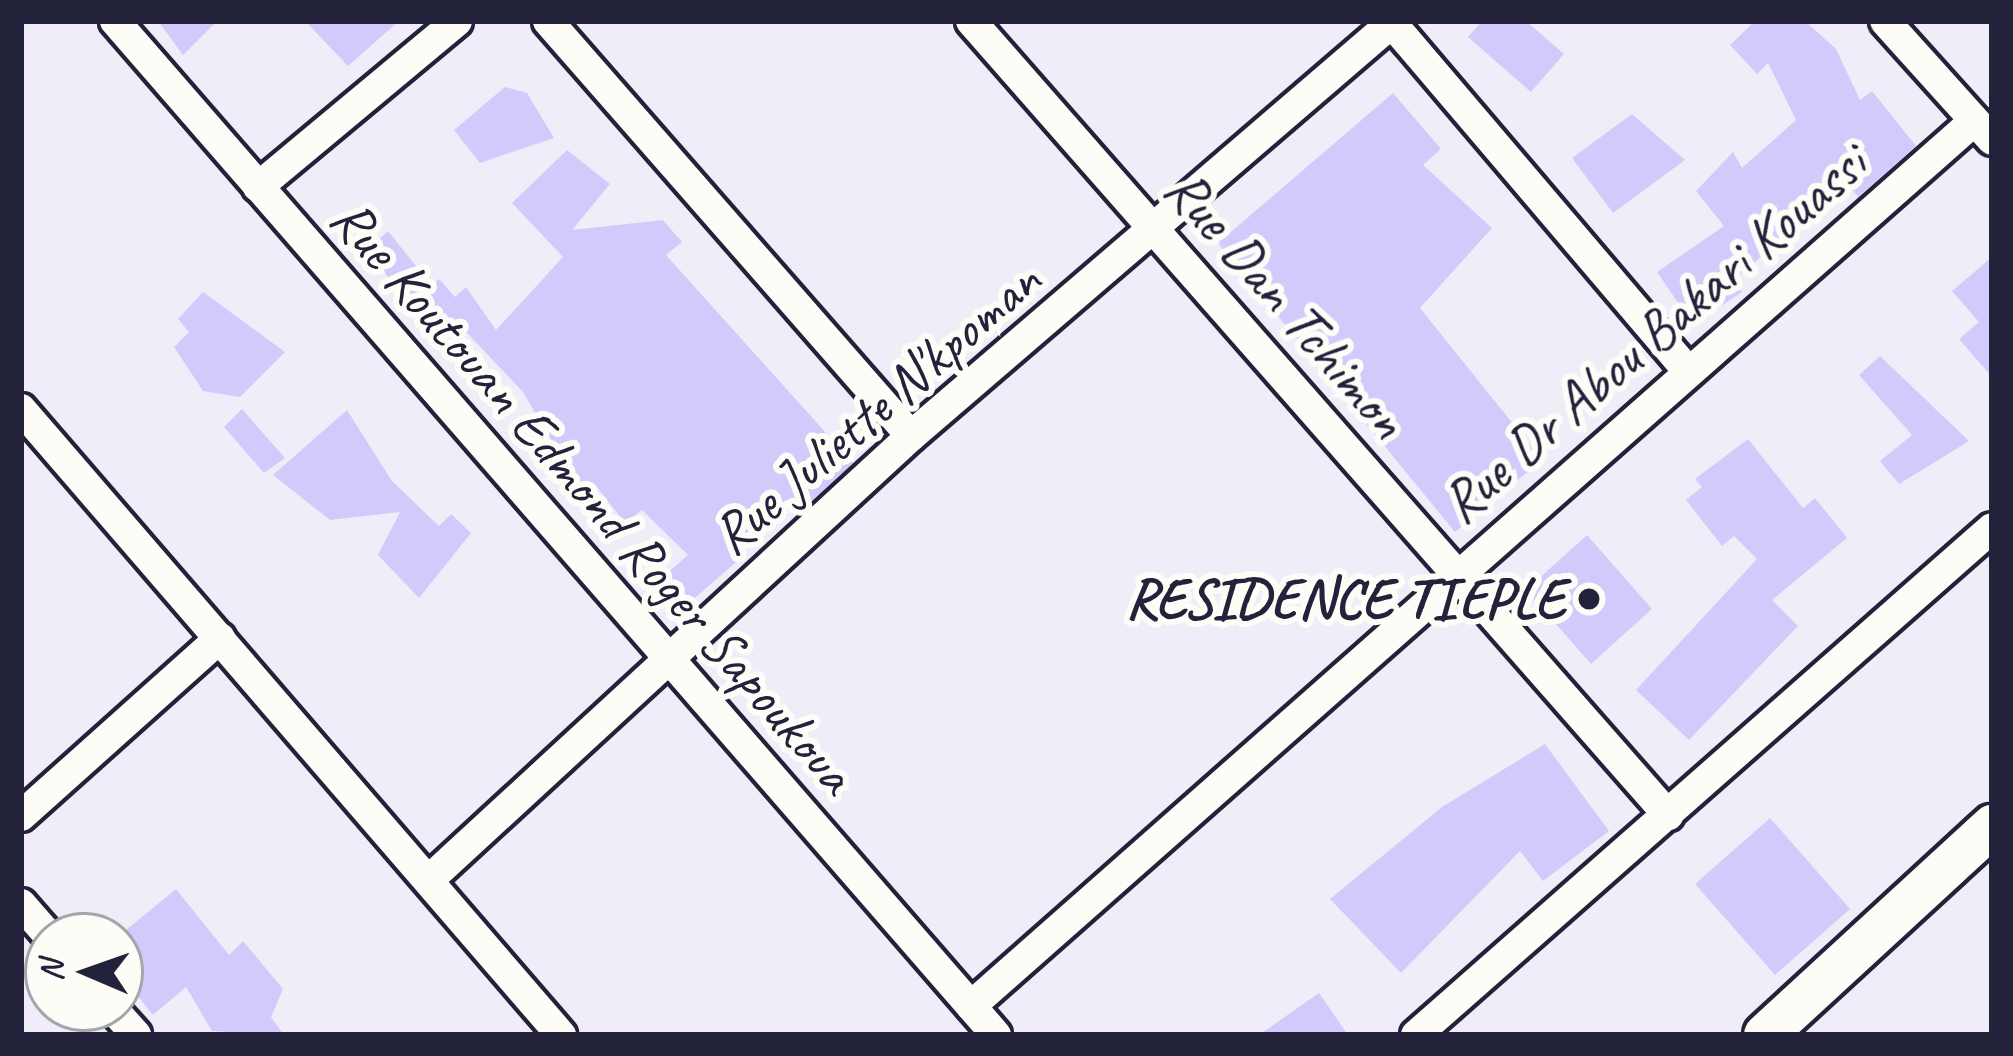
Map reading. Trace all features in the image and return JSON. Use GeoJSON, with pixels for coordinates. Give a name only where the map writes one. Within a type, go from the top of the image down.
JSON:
{"type":"FeatureCollection","features":[{"type":"Feature","properties":{"kind":"main road"},"geometry":{"type":"LineString","coordinates":[[1765,1035],[1992,826]]}},
{"type":"Feature","properties":{"kind":"street","name":"Rue Koutouan Edmond Roger Sapoukoua"},"geometry":{"type":"LineString","coordinates":[[115,21],[667,664],[997,1035]]}},
{"type":"Feature","properties":{"kind":"street"},"geometry":{"type":"LineString","coordinates":[[258,188],[457,21]]}},
{"type":"Feature","properties":{"kind":"street"},"geometry":{"type":"LineString","coordinates":[[548,21],[911,436]]}},
{"type":"Feature","properties":{"kind":"street","name":"Rue Dan Tchimon"},"geometry":{"type":"LineString","coordinates":[[971,21],[1455,578],[1668,815]]}},
{"type":"Feature","properties":{"kind":"street"},"geometry":{"type":"LineString","coordinates":[[1885,21],[1983,130]]}},
{"type":"Feature","properties":{"kind":"street"},"geometry":{"type":"LineString","coordinates":[[1392,22],[1688,371]]}},
{"type":"Feature","properties":{"kind":"street","name":"Rue Juliette N'kpoman"},"geometry":{"type":"LineString","coordinates":[[431,878],[911,436],[1156,232],[1392,22]]}},
{"type":"Feature","properties":{"kind":"street","name":"Rue Dr Abou Bakari Kouassi"},"geometry":{"type":"LineString","coordinates":[[971,1006],[1688,371],[1983,130]]}},
{"type":"Feature","properties":{"kind":"street"},"geometry":{"type":"LineString","coordinates":[[21,410],[431,878],[561,1035]]}},
{"type":"Feature","properties":{"kind":"street"},"geometry":{"type":"LineString","coordinates":[[1415,1035],[1992,528]]}},
{"type":"Feature","properties":{"kind":"street"},"geometry":{"type":"LineString","coordinates":[[21,816],[220,638]]}},
{"type":"Feature","properties":{"kind":"building"},"geometry":{"type":"Polygon","coordinates":[[[158,21],[217,21],[183,55],[158,21]]]}},
{"type":"Feature","properties":{"kind":"building"},"geometry":{"type":"Polygon","coordinates":[[[305,21],[399,21],[348,66],[305,21]]]}},
{"type":"Feature","properties":{"kind":"building"},"geometry":{"type":"Polygon","coordinates":[[[1482,21],[1526,21],[1564,54],[1531,92],[1468,37],[1482,21]]]}},
{"type":"Feature","properties":{"kind":"building"},"geometry":{"type":"Polygon","coordinates":[[[1755,21],[1805,21],[1836,49],[1860,100],[1872,91],[1916,146],[1858,197],[1847,183],[1734,280],[1742,292],[1693,325],[1657,272],[1724,226],[1696,191],[1733,152],[1742,168],[1796,120],[1768,63],[1757,74],[1730,45],[1755,21]]]}},
{"type":"Feature","properties":{"kind":"building"},"geometry":{"type":"Polygon","coordinates":[[[505,87],[527,93],[554,138],[480,163],[454,130],[505,87]]]}},
{"type":"Feature","properties":{"kind":"building"},"geometry":{"type":"Polygon","coordinates":[[[1393,93],[1441,149],[1423,165],[1492,228],[1420,308],[1542,460],[1455,532],[1218,243],[1393,93]]]}},
{"type":"Feature","properties":{"kind":"building"},"geometry":{"type":"Polygon","coordinates":[[[1632,114],[1685,160],[1613,213],[1572,158],[1632,114]]]}},
{"type":"Feature","properties":{"kind":"building"},"geometry":{"type":"Polygon","coordinates":[[[567,150],[610,184],[572,230],[663,220],[682,242],[666,255],[853,463],[805,507],[780,502],[735,545],[743,556],[681,610],[656,583],[688,555],[642,510],[625,523],[596,486],[586,499],[523,392],[452,317],[438,332],[365,252],[388,231],[432,286],[439,279],[455,297],[466,287],[496,330],[563,257],[512,203],[567,150]]]}},
{"type":"Feature","properties":{"kind":"building"},"geometry":{"type":"Polygon","coordinates":[[[1992,257],[1992,377],[1959,339],[1979,322],[1952,291],[1992,257]]]}},
{"type":"Feature","properties":{"kind":"building"},"geometry":{"type":"Polygon","coordinates":[[[203,292],[285,352],[240,397],[203,391],[174,347],[189,332],[178,319],[203,292]]]}},
{"type":"Feature","properties":{"kind":"building"},"geometry":{"type":"Polygon","coordinates":[[[1880,356],[1969,441],[1899,484],[1880,461],[1912,435],[1859,375],[1880,356]]]}},
{"type":"Feature","properties":{"kind":"building"},"geometry":{"type":"Polygon","coordinates":[[[242,409],[285,458],[264,473],[224,427],[242,409]]]}},
{"type":"Feature","properties":{"kind":"building"},"geometry":{"type":"Polygon","coordinates":[[[347,410],[392,481],[439,526],[451,514],[471,533],[419,598],[378,555],[400,512],[330,520],[273,475],[347,410]]]}},
{"type":"Feature","properties":{"kind":"building"},"geometry":{"type":"Polygon","coordinates":[[[1748,439],[1803,508],[1815,498],[1847,538],[1772,600],[1798,626],[1689,740],[1636,690],[1757,559],[1734,536],[1722,546],[1686,500],[1702,487],[1695,479],[1748,439]]]}},
{"type":"Feature","properties":{"kind":"building","name":"RESIDENCE TIEPLE"},"geometry":{"type":"Polygon","coordinates":[[[1587,535],[1652,609],[1591,664],[1526,590],[1587,535]]]}},
{"type":"Feature","properties":{"kind":"building"},"geometry":{"type":"Polygon","coordinates":[[[1545,744],[1609,831],[1543,881],[1520,851],[1401,973],[1330,899],[1442,807],[1545,744]]]}},
{"type":"Feature","properties":{"kind":"building"},"geometry":{"type":"Polygon","coordinates":[[[1770,818],[1850,909],[1775,975],[1695,884],[1770,818]]]}},
{"type":"Feature","properties":{"kind":"building"},"geometry":{"type":"Polygon","coordinates":[[[176,889],[229,955],[243,941],[283,989],[271,1017],[284,1035],[212,1031],[186,987],[153,1015],[144,1004],[144,915],[176,889]]]}},
{"type":"Feature","properties":{"kind":"building"},"geometry":{"type":"Polygon","coordinates":[[[1319,993],[1348,1035],[1259,1035],[1319,993]]]}},
{"type":"Feature","properties":{"kind":"place","name":"RESIDENCE TIEPLE"},"geometry":{"type":"Point","coordinates":[1589,599]}}]}
